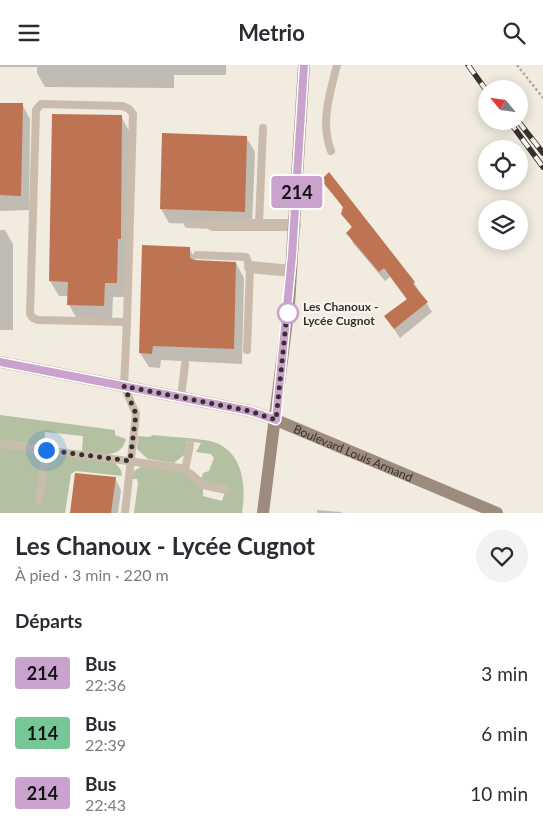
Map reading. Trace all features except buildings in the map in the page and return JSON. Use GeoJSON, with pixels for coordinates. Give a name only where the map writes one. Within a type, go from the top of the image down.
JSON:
{"type":"FeatureCollection","features":[{"type":"Feature","properties":{"kind":"main road"},"geometry":{"type":"LineString","coordinates":[[263,513],[276,420],[291,271],[304,65]]}},
{"type":"Feature","properties":{"kind":"main road","name":"Boulevard Louis Armand"},"geometry":{"type":"LineString","coordinates":[[276,420],[497,513]]}},
{"type":"Feature","properties":{"kind":"street"},"geometry":{"type":"LineString","coordinates":[[213,225],[259,223],[295,225]]}},
{"type":"Feature","properties":{"kind":"street"},"geometry":{"type":"LineString","coordinates":[[250,267],[291,271]]}},
{"type":"Feature","properties":{"kind":"street","name":"Boulevard Louis Armand"},"geometry":{"type":"LineString","coordinates":[[0,362],[250,411],[276,420]]}},
{"type":"Feature","properties":{"kind":"lane"},"geometry":{"type":"LineString","coordinates":[[331,151],[327,140],[326,115],[337,65]]}},
{"type":"Feature","properties":{"kind":"lane"},"geometry":{"type":"LineString","coordinates":[[125,513],[136,414],[124,386],[127,322],[133,114],[123,106],[41,104],[36,109],[30,314],[38,320],[127,322]]}},
{"type":"Feature","properties":{"kind":"lane"},"geometry":{"type":"LineString","coordinates":[[259,223],[263,128]]}},
{"type":"Feature","properties":{"kind":"lane"},"geometry":{"type":"LineString","coordinates":[[188,224],[213,225]]}},
{"type":"Feature","properties":{"kind":"lane"},"geometry":{"type":"LineString","coordinates":[[197,255],[246,257],[250,267],[247,350]]}},
{"type":"Feature","properties":{"kind":"lane"},"geometry":{"type":"LineString","coordinates":[[181,398],[186,364]]}},
{"type":"Feature","properties":{"kind":"lane"},"geometry":{"type":"LineString","coordinates":[[0,444],[185,470],[203,485],[226,490]]}},
{"type":"Feature","properties":{"kind":"lane"},"geometry":{"type":"LineString","coordinates":[[185,470],[190,445]]}},
{"type":"Feature","properties":{"kind":"lane"},"geometry":{"type":"LineString","coordinates":[[39,501],[46,450]]}},
{"type":"Feature","properties":{"kind":"path"},"geometry":{"type":"LineString","coordinates":[[517,65],[543,98]]}},
{"type":"Feature","properties":{"kind":"green space"},"geometry":{"type":"Polygon","coordinates":[[[0,415],[115,430],[115,435],[126,439],[119,450],[108,454],[82,451],[83,436],[45,432],[44,446],[0,440],[0,415]]]}},
{"type":"Feature","properties":{"kind":"green space"},"geometry":{"type":"Polygon","coordinates":[[[153,435],[206,440],[219,444],[227,450],[234,457],[241,474],[244,493],[242,513],[134,513],[138,483],[137,479],[132,479],[134,471],[144,465],[182,471],[203,488],[203,496],[222,501],[227,486],[206,483],[199,478],[202,477],[203,473],[209,471],[214,458],[211,454],[196,452],[201,443],[187,441],[184,455],[174,463],[148,459],[137,449],[138,436],[149,437],[153,435]]]}},
{"type":"Feature","properties":{"kind":"green space"},"geometry":{"type":"Polygon","coordinates":[[[0,446],[35,451],[41,463],[56,453],[115,463],[121,470],[122,476],[76,471],[71,474],[65,513],[0,513],[0,446]]]}},
{"type":"Feature","properties":{"kind":"railway"},"geometry":{"type":"LineString","coordinates":[[468,65],[479,80]]}},
{"type":"Feature","properties":{"kind":"railway"},"geometry":{"type":"LineString","coordinates":[[516,130],[543,167]]}},
{"type":"Feature","properties":{"kind":"railway"},"geometry":{"type":"LineString","coordinates":[[525,130],[543,153]]}},
{"type":"Feature","properties":{"kind":"bus line","name":"214"},"geometry":{"type":"LineString","coordinates":[[0,362],[250,411],[276,420],[283,365],[295,225],[304,65]]}},
{"type":"Feature","properties":{"kind":"place","name":"Les Chanoux - Lycée Cugnot"},"geometry":{"type":"Point","coordinates":[288,313]}},
{"type":"Feature","properties":{"kind":"route"},"geometry":{"type":"LineString","coordinates":[[46,450],[130,461],[136,414],[124,386],[250,411],[276,420],[288,304],[288,313]]}}]}
